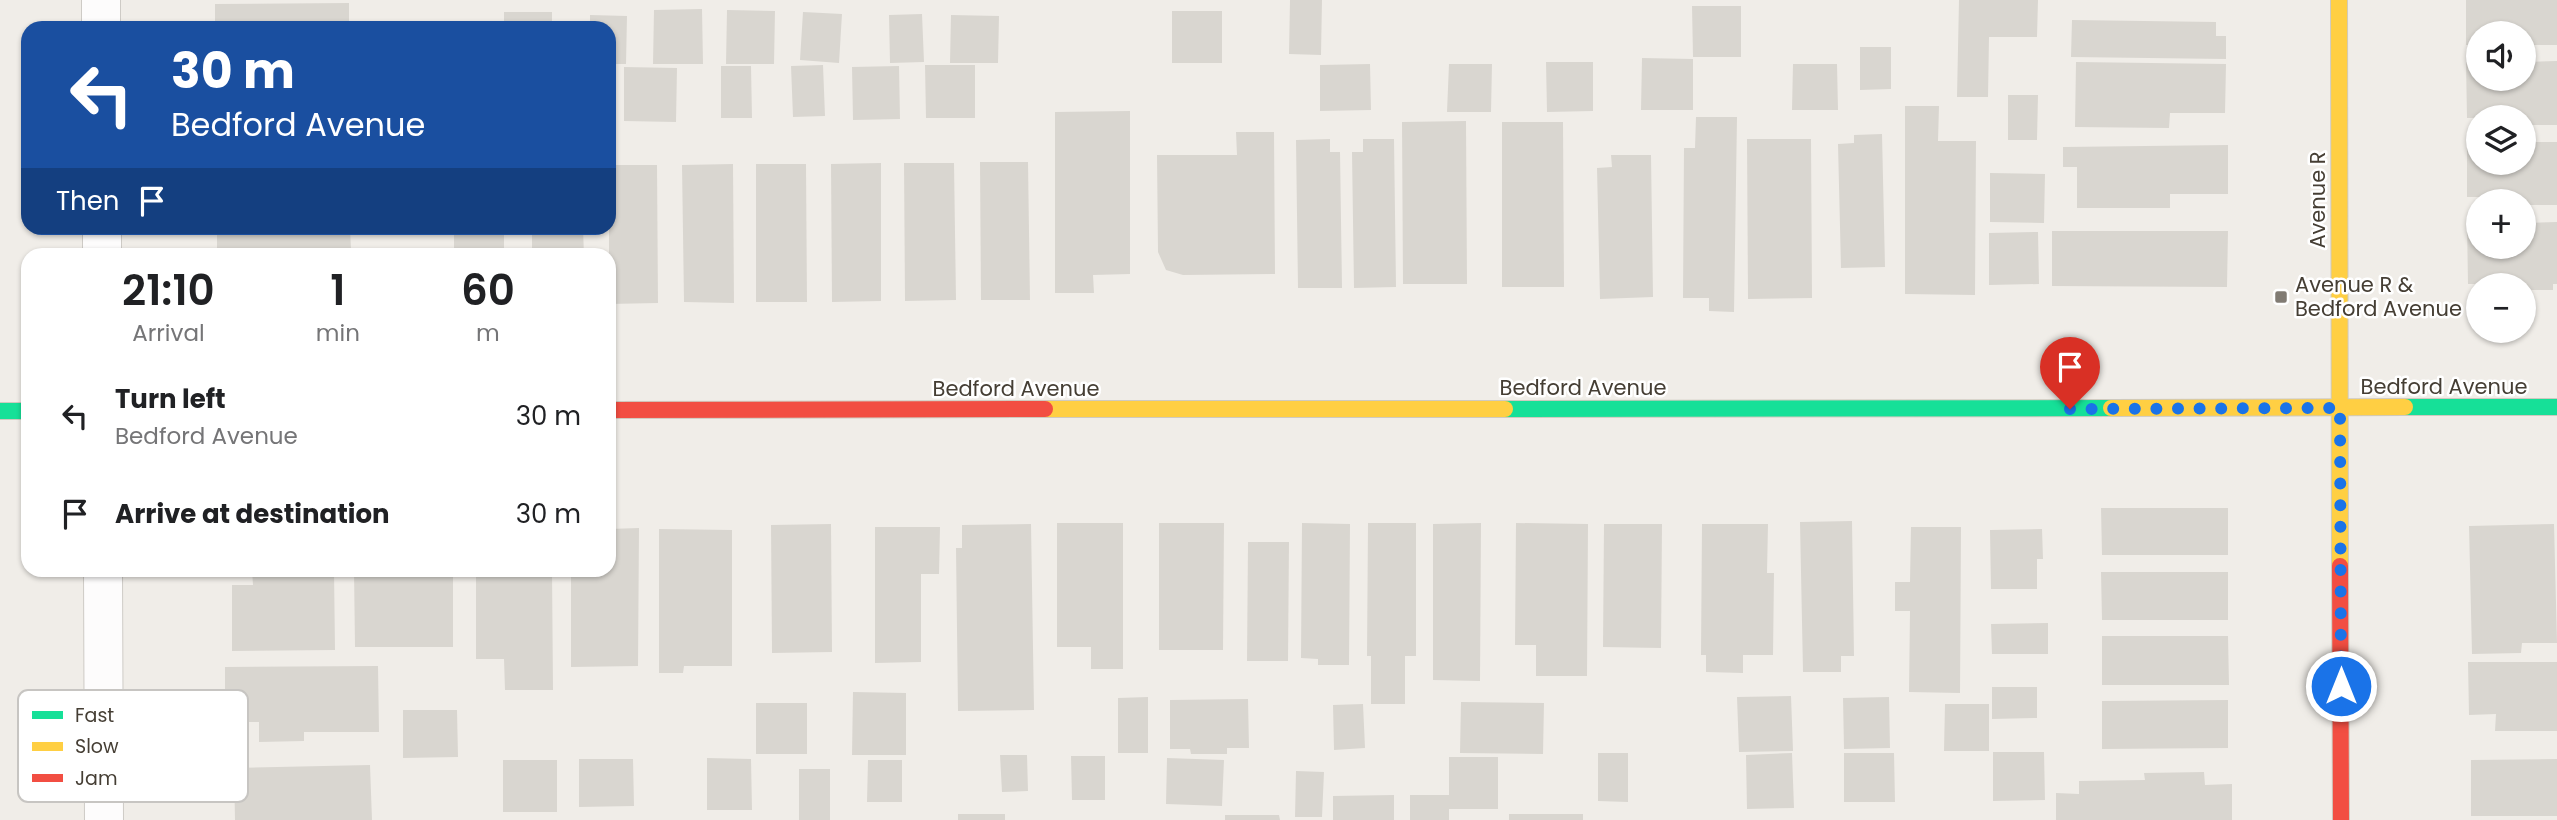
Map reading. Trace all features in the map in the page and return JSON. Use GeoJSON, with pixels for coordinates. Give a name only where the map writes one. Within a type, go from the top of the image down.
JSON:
{"type":"FeatureCollection","features":[{"type":"Feature","properties":{"kind":"main road","name":"Avenue R"},"geometry":{"type":"LineString","coordinates":[[2339,0],[2341,820]]}},
{"type":"Feature","properties":{"kind":"main road","name":"Bedford Avenue"},"geometry":{"type":"LineString","coordinates":[[616,410],[2557,407]]}},
{"type":"Feature","properties":{"kind":"main road"},"geometry":{"type":"LineString","coordinates":[[0,411],[21,411]]}},
{"type":"Feature","properties":{"kind":"street"},"geometry":{"type":"LineString","coordinates":[[101,0],[101,21]]}},
{"type":"Feature","properties":{"kind":"street"},"geometry":{"type":"LineString","coordinates":[[103,577],[103,690]]}},
{"type":"Feature","properties":{"kind":"street"},"geometry":{"type":"LineString","coordinates":[[104,802],[104,820]]}},
{"type":"Feature","properties":{"kind":"building"},"geometry":{"type":"Polygon","coordinates":[[[1290,0],[1322,0],[1321,55],[1289,54],[1290,0]]]}},
{"type":"Feature","properties":{"kind":"building"},"geometry":{"type":"Polygon","coordinates":[[[1959,0],[2038,0],[2037,37],[1989,37],[1988,97],[1957,97],[1959,0]]]}},
{"type":"Feature","properties":{"kind":"building"},"geometry":{"type":"Polygon","coordinates":[[[2466,0],[2557,0],[2557,45],[2536,45],[2536,21],[2466,21],[2466,0]]]}},
{"type":"Feature","properties":{"kind":"building"},"geometry":{"type":"Polygon","coordinates":[[[349,3],[349,21],[215,21],[215,4],[349,3]]]}},
{"type":"Feature","properties":{"kind":"building"},"geometry":{"type":"Polygon","coordinates":[[[1692,6],[1741,6],[1741,57],[1693,57],[1692,6]]]}},
{"type":"Feature","properties":{"kind":"building"},"geometry":{"type":"Polygon","coordinates":[[[702,9],[703,64],[653,64],[654,10],[702,9]]]}},
{"type":"Feature","properties":{"kind":"building"},"geometry":{"type":"Polygon","coordinates":[[[727,10],[775,11],[774,64],[726,64],[727,10]]]}},
{"type":"Feature","properties":{"kind":"building"},"geometry":{"type":"Polygon","coordinates":[[[1172,11],[1222,11],[1222,63],[1172,63],[1172,11]]]}},
{"type":"Feature","properties":{"kind":"building"},"geometry":{"type":"Polygon","coordinates":[[[504,12],[552,12],[552,21],[504,21],[504,12]]]}},
{"type":"Feature","properties":{"kind":"building"},"geometry":{"type":"Polygon","coordinates":[[[803,12],[842,14],[839,63],[800,60],[803,12]]]}},
{"type":"Feature","properties":{"kind":"building"},"geometry":{"type":"Polygon","coordinates":[[[922,14],[924,62],[890,63],[889,15],[922,14]]]}},
{"type":"Feature","properties":{"kind":"building"},"geometry":{"type":"Polygon","coordinates":[[[590,15],[627,16],[626,64],[616,64],[616,21],[590,21],[590,15]]]}},
{"type":"Feature","properties":{"kind":"building"},"geometry":{"type":"Polygon","coordinates":[[[951,15],[999,16],[998,63],[950,63],[951,15]]]}},
{"type":"Feature","properties":{"kind":"building"},"geometry":{"type":"Polygon","coordinates":[[[2072,20],[2216,22],[2216,36],[2226,36],[2226,59],[2071,57],[2072,20]]]}},
{"type":"Feature","properties":{"kind":"building"},"geometry":{"type":"Polygon","coordinates":[[[1860,47],[1891,47],[1891,89],[1860,90],[1860,47]]]}},
{"type":"Feature","properties":{"kind":"building"},"geometry":{"type":"Polygon","coordinates":[[[1642,58],[1693,59],[1693,110],[1641,110],[1642,58]]]}},
{"type":"Feature","properties":{"kind":"building"},"geometry":{"type":"Polygon","coordinates":[[[2557,61],[2557,125],[2536,125],[2536,105],[2467,105],[2467,91],[2536,91],[2536,62],[2557,61]]]}},
{"type":"Feature","properties":{"kind":"building"},"geometry":{"type":"Polygon","coordinates":[[[1546,62],[1593,62],[1593,111],[1547,112],[1546,62]]]}},
{"type":"Feature","properties":{"kind":"building"},"geometry":{"type":"Polygon","coordinates":[[[2076,62],[2226,64],[2225,113],[2170,113],[2169,128],[2075,127],[2076,62]]]}},
{"type":"Feature","properties":{"kind":"building"},"geometry":{"type":"Polygon","coordinates":[[[1370,64],[1371,110],[1320,111],[1320,65],[1370,64]]]}},
{"type":"Feature","properties":{"kind":"building"},"geometry":{"type":"Polygon","coordinates":[[[1449,64],[1492,64],[1491,112],[1447,112],[1449,64]]]}},
{"type":"Feature","properties":{"kind":"building"},"geometry":{"type":"Polygon","coordinates":[[[1793,64],[1837,64],[1838,110],[1792,110],[1793,64]]]}},
{"type":"Feature","properties":{"kind":"building"},"geometry":{"type":"Polygon","coordinates":[[[823,65],[825,116],[793,117],[791,66],[823,65]]]}},
{"type":"Feature","properties":{"kind":"building"},"geometry":{"type":"Polygon","coordinates":[[[925,65],[975,65],[975,118],[926,118],[925,65]]]}},
{"type":"Feature","properties":{"kind":"building"},"geometry":{"type":"Polygon","coordinates":[[[721,66],[751,66],[752,118],[721,118],[721,66]]]}},
{"type":"Feature","properties":{"kind":"building"},"geometry":{"type":"Polygon","coordinates":[[[899,66],[900,119],[853,120],[852,67],[899,66]]]}},
{"type":"Feature","properties":{"kind":"building"},"geometry":{"type":"Polygon","coordinates":[[[624,67],[677,68],[676,122],[624,121],[624,67]]]}},
{"type":"Feature","properties":{"kind":"building"},"geometry":{"type":"Polygon","coordinates":[[[2008,95],[2038,95],[2037,140],[2008,140],[2008,95]]]}},
{"type":"Feature","properties":{"kind":"building"},"geometry":{"type":"Polygon","coordinates":[[[1905,106],[1939,106],[1938,141],[1976,141],[1975,295],[1905,294],[1905,106]]]}},
{"type":"Feature","properties":{"kind":"building"},"geometry":{"type":"Polygon","coordinates":[[[1130,111],[1130,274],[1093,275],[1094,293],[1055,293],[1055,112],[1130,111]]]}},
{"type":"Feature","properties":{"kind":"building"},"geometry":{"type":"Polygon","coordinates":[[[1696,117],[1737,117],[1734,312],[1709,311],[1709,298],[1683,298],[1684,148],[1695,148],[1696,117]]]}},
{"type":"Feature","properties":{"kind":"building"},"geometry":{"type":"Polygon","coordinates":[[[1466,121],[1467,284],[1403,284],[1402,122],[1466,121]]]}},
{"type":"Feature","properties":{"kind":"building"},"geometry":{"type":"Polygon","coordinates":[[[1502,122],[1563,122],[1564,287],[1502,287],[1502,122]]]}},
{"type":"Feature","properties":{"kind":"building"},"geometry":{"type":"Polygon","coordinates":[[[1236,132],[1274,132],[1275,274],[1183,275],[1166,270],[1158,252],[1157,155],[1237,155],[1236,132]]]}},
{"type":"Feature","properties":{"kind":"building"},"geometry":{"type":"Polygon","coordinates":[[[1882,134],[1885,267],[1841,268],[1838,144],[1854,143],[1854,135],[1882,134]]]}},
{"type":"Feature","properties":{"kind":"building"},"geometry":{"type":"Polygon","coordinates":[[[1330,139],[1330,152],[1340,152],[1342,288],[1298,288],[1296,140],[1330,139]]]}},
{"type":"Feature","properties":{"kind":"building"},"geometry":{"type":"Polygon","coordinates":[[[1363,139],[1394,139],[1396,287],[1354,288],[1352,152],[1363,152],[1363,139]]]}},
{"type":"Feature","properties":{"kind":"building"},"geometry":{"type":"Polygon","coordinates":[[[1747,139],[1811,139],[1812,298],[1748,299],[1747,139]]]}},
{"type":"Feature","properties":{"kind":"building"},"geometry":{"type":"Polygon","coordinates":[[[2536,142],[2557,142],[2557,205],[2536,205],[2536,189],[2467,189],[2467,175],[2536,175],[2536,142]]]}},
{"type":"Feature","properties":{"kind":"building"},"geometry":{"type":"Polygon","coordinates":[[[2228,145],[2228,194],[2170,194],[2170,208],[2077,208],[2077,167],[2063,167],[2063,147],[2228,145]]]}},
{"type":"Feature","properties":{"kind":"building"},"geometry":{"type":"Polygon","coordinates":[[[1611,155],[1651,155],[1653,297],[1600,299],[1597,168],[1612,167],[1611,155]]]}},
{"type":"Feature","properties":{"kind":"building"},"geometry":{"type":"Polygon","coordinates":[[[980,162],[1028,162],[1030,300],[981,300],[980,162]]]}},
{"type":"Feature","properties":{"kind":"building"},"geometry":{"type":"Polygon","coordinates":[[[881,163],[881,301],[832,302],[831,164],[881,163]]]}},
{"type":"Feature","properties":{"kind":"building"},"geometry":{"type":"Polygon","coordinates":[[[904,163],[954,163],[956,300],[905,301],[904,163]]]}},
{"type":"Feature","properties":{"kind":"building"},"geometry":{"type":"Polygon","coordinates":[[[733,164],[734,303],[684,302],[682,165],[733,164]]]}},
{"type":"Feature","properties":{"kind":"building"},"geometry":{"type":"Polygon","coordinates":[[[756,164],[806,164],[807,302],[756,302],[756,164]]]}},
{"type":"Feature","properties":{"kind":"building"},"geometry":{"type":"Polygon","coordinates":[[[616,165],[657,165],[658,303],[616,304],[616,248],[609,248],[609,235],[616,235],[616,165]]]}},
{"type":"Feature","properties":{"kind":"building"},"geometry":{"type":"Polygon","coordinates":[[[1990,173],[2045,174],[2044,223],[1990,222],[1990,173]]]}},
{"type":"Feature","properties":{"kind":"building"},"geometry":{"type":"Polygon","coordinates":[[[2557,222],[2557,284],[2553,284],[2553,290],[2536,290],[2536,273],[2468,273],[2468,259],[2536,259],[2536,223],[2557,222]]]}},
{"type":"Feature","properties":{"kind":"building"},"geometry":{"type":"Polygon","coordinates":[[[2052,231],[2228,231],[2227,287],[2052,286],[2052,231]]]}},
{"type":"Feature","properties":{"kind":"building"},"geometry":{"type":"Polygon","coordinates":[[[2038,232],[2039,284],[1989,285],[1989,233],[2038,232]]]}},
{"type":"Feature","properties":{"kind":"building"},"geometry":{"type":"Polygon","coordinates":[[[217,235],[350,235],[351,248],[217,248],[217,235]]]}},
{"type":"Feature","properties":{"kind":"building"},"geometry":{"type":"Polygon","coordinates":[[[454,235],[504,235],[504,248],[454,248],[454,235]]]}},
{"type":"Feature","properties":{"kind":"building"},"geometry":{"type":"Polygon","coordinates":[[[532,235],[583,235],[584,248],[532,248],[532,235]]]}},
{"type":"Feature","properties":{"kind":"building"},"geometry":{"type":"Polygon","coordinates":[[[2101,508],[2228,508],[2228,555],[2102,555],[2101,508]]]}},
{"type":"Feature","properties":{"kind":"building"},"geometry":{"type":"Polygon","coordinates":[[[1852,521],[1854,656],[1841,656],[1841,672],[1803,672],[1800,522],[1852,521]]]}},
{"type":"Feature","properties":{"kind":"building"},"geometry":{"type":"Polygon","coordinates":[[[1057,523],[1123,523],[1123,669],[1091,669],[1091,647],[1057,647],[1057,523]]]}},
{"type":"Feature","properties":{"kind":"building"},"geometry":{"type":"Polygon","coordinates":[[[1159,523],[1224,523],[1223,650],[1159,650],[1159,523]]]}},
{"type":"Feature","properties":{"kind":"building"},"geometry":{"type":"Polygon","coordinates":[[[1302,523],[1350,524],[1349,665],[1318,665],[1318,659],[1301,658],[1302,523]]]}},
{"type":"Feature","properties":{"kind":"building"},"geometry":{"type":"Polygon","coordinates":[[[1368,523],[1416,523],[1416,656],[1405,656],[1405,704],[1371,704],[1371,656],[1367,656],[1368,523]]]}},
{"type":"Feature","properties":{"kind":"building"},"geometry":{"type":"Polygon","coordinates":[[[1481,523],[1480,681],[1433,680],[1433,524],[1481,523]]]}},
{"type":"Feature","properties":{"kind":"building"},"geometry":{"type":"Polygon","coordinates":[[[1516,523],[1588,524],[1587,676],[1536,676],[1536,645],[1515,645],[1516,523]]]}},
{"type":"Feature","properties":{"kind":"building"},"geometry":{"type":"Polygon","coordinates":[[[831,524],[832,652],[772,653],[771,525],[831,524]]]}},
{"type":"Feature","properties":{"kind":"building"},"geometry":{"type":"Polygon","coordinates":[[[1031,524],[1034,710],[958,711],[956,548],[962,548],[962,525],[1031,524]]]}},
{"type":"Feature","properties":{"kind":"building"},"geometry":{"type":"Polygon","coordinates":[[[1604,524],[1662,524],[1661,648],[1603,647],[1604,524]]]}},
{"type":"Feature","properties":{"kind":"building"},"geometry":{"type":"Polygon","coordinates":[[[1702,524],[1768,524],[1767,573],[1774,573],[1773,655],[1743,655],[1743,673],[1706,672],[1706,655],[1701,655],[1702,524]]]}},
{"type":"Feature","properties":{"kind":"building"},"geometry":{"type":"Polygon","coordinates":[[[2554,524],[2557,643],[2522,643],[2521,653],[2472,654],[2469,526],[2554,524]]]}},
{"type":"Feature","properties":{"kind":"building"},"geometry":{"type":"Polygon","coordinates":[[[875,527],[940,527],[939,574],[921,574],[921,662],[875,663],[875,527]]]}},
{"type":"Feature","properties":{"kind":"building"},"geometry":{"type":"Polygon","coordinates":[[[1911,527],[1961,527],[1960,693],[1909,692],[1910,611],[1895,611],[1895,582],[1910,582],[1911,527]]]}},
{"type":"Feature","properties":{"kind":"building"},"geometry":{"type":"Polygon","coordinates":[[[639,528],[638,666],[571,667],[571,577],[616,577],[616,529],[639,528]]]}},
{"type":"Feature","properties":{"kind":"building"},"geometry":{"type":"Polygon","coordinates":[[[659,529],[732,530],[732,666],[684,666],[683,673],[659,673],[659,529]]]}},
{"type":"Feature","properties":{"kind":"building"},"geometry":{"type":"Polygon","coordinates":[[[2042,529],[2043,559],[2037,559],[2037,589],[1991,589],[1990,530],[2042,529]]]}},
{"type":"Feature","properties":{"kind":"building"},"geometry":{"type":"Polygon","coordinates":[[[1248,542],[1289,542],[1288,661],[1247,661],[1248,542]]]}},
{"type":"Feature","properties":{"kind":"building"},"geometry":{"type":"Polygon","coordinates":[[[2101,572],[2228,572],[2228,620],[2102,620],[2101,572]]]}},
{"type":"Feature","properties":{"kind":"building"},"geometry":{"type":"Polygon","coordinates":[[[252,577],[334,577],[335,650],[232,651],[232,585],[253,585],[252,577]]]}},
{"type":"Feature","properties":{"kind":"building"},"geometry":{"type":"Polygon","coordinates":[[[354,577],[453,577],[453,647],[355,647],[354,577]]]}},
{"type":"Feature","properties":{"kind":"building"},"geometry":{"type":"Polygon","coordinates":[[[476,577],[552,577],[553,690],[505,690],[504,659],[476,659],[476,577]]]}},
{"type":"Feature","properties":{"kind":"building"},"geometry":{"type":"Polygon","coordinates":[[[2048,623],[2048,654],[1992,654],[1991,624],[2048,623]]]}},
{"type":"Feature","properties":{"kind":"building"},"geometry":{"type":"Polygon","coordinates":[[[2102,636],[2228,636],[2229,685],[2102,685],[2102,636]]]}},
{"type":"Feature","properties":{"kind":"building"},"geometry":{"type":"Polygon","coordinates":[[[2468,662],[2557,662],[2557,731],[2495,731],[2496,714],[2469,715],[2468,662]]]}},
{"type":"Feature","properties":{"kind":"building"},"geometry":{"type":"Polygon","coordinates":[[[378,666],[379,732],[304,732],[304,741],[259,742],[259,722],[248,722],[248,690],[225,690],[225,667],[378,666]]]}},
{"type":"Feature","properties":{"kind":"building"},"geometry":{"type":"Polygon","coordinates":[[[1992,687],[2037,687],[2037,718],[1992,719],[1992,687]]]}},
{"type":"Feature","properties":{"kind":"building"},"geometry":{"type":"Polygon","coordinates":[[[853,692],[906,693],[906,755],[852,755],[853,692]]]}},
{"type":"Feature","properties":{"kind":"building"},"geometry":{"type":"Polygon","coordinates":[[[1791,696],[1793,751],[1739,752],[1737,697],[1791,696]]]}},
{"type":"Feature","properties":{"kind":"building"},"geometry":{"type":"Polygon","coordinates":[[[1148,697],[1148,753],[1118,753],[1118,698],[1148,697]]]}},
{"type":"Feature","properties":{"kind":"building"},"geometry":{"type":"Polygon","coordinates":[[[1889,697],[1890,748],[1844,749],[1843,698],[1889,697]]]}},
{"type":"Feature","properties":{"kind":"building"},"geometry":{"type":"Polygon","coordinates":[[[1248,699],[1249,748],[1227,748],[1227,754],[1191,754],[1190,749],[1170,749],[1170,700],[1248,699]]]}},
{"type":"Feature","properties":{"kind":"building"},"geometry":{"type":"Polygon","coordinates":[[[2228,700],[2228,748],[2102,749],[2102,701],[2228,700]]]}},
{"type":"Feature","properties":{"kind":"building"},"geometry":{"type":"Polygon","coordinates":[[[1461,702],[1544,703],[1543,754],[1460,753],[1461,702]]]}},
{"type":"Feature","properties":{"kind":"building"},"geometry":{"type":"Polygon","coordinates":[[[756,703],[807,703],[807,754],[756,754],[756,703]]]}},
{"type":"Feature","properties":{"kind":"building"},"geometry":{"type":"Polygon","coordinates":[[[1363,704],[1365,748],[1334,750],[1333,705],[1363,704]]]}},
{"type":"Feature","properties":{"kind":"building"},"geometry":{"type":"Polygon","coordinates":[[[1945,704],[1989,704],[1989,751],[1944,751],[1945,704]]]}},
{"type":"Feature","properties":{"kind":"building"},"geometry":{"type":"Polygon","coordinates":[[[403,710],[457,710],[458,757],[403,758],[403,710]]]}},
{"type":"Feature","properties":{"kind":"building"},"geometry":{"type":"Polygon","coordinates":[[[1993,752],[2044,752],[2045,800],[1993,801],[1993,752]]]}},
{"type":"Feature","properties":{"kind":"building"},"geometry":{"type":"Polygon","coordinates":[[[1598,753],[1628,753],[1628,802],[1598,801],[1598,753]]]}},
{"type":"Feature","properties":{"kind":"building"},"geometry":{"type":"Polygon","coordinates":[[[1792,753],[1794,808],[1747,809],[1746,755],[1792,753]]]}},
{"type":"Feature","properties":{"kind":"building"},"geometry":{"type":"Polygon","coordinates":[[[1844,753],[1894,753],[1895,802],[1844,802],[1844,753]]]}},
{"type":"Feature","properties":{"kind":"building"},"geometry":{"type":"Polygon","coordinates":[[[1000,755],[1027,755],[1028,791],[1002,792],[1000,755]]]}},
{"type":"Feature","properties":{"kind":"building"},"geometry":{"type":"Polygon","coordinates":[[[1071,756],[1105,756],[1105,800],[1072,800],[1071,756]]]}},
{"type":"Feature","properties":{"kind":"building"},"geometry":{"type":"Polygon","coordinates":[[[1449,757],[1498,757],[1498,809],[1449,809],[1449,820],[1410,820],[1410,795],[1449,795],[1449,757]]]}},
{"type":"Feature","properties":{"kind":"building"},"geometry":{"type":"Polygon","coordinates":[[[707,758],[751,759],[752,810],[707,810],[707,758]]]}},
{"type":"Feature","properties":{"kind":"building"},"geometry":{"type":"Polygon","coordinates":[[[1167,758],[1224,760],[1222,806],[1166,804],[1167,758]]]}},
{"type":"Feature","properties":{"kind":"building"},"geometry":{"type":"Polygon","coordinates":[[[579,759],[633,759],[634,806],[579,807],[579,759]]]}},
{"type":"Feature","properties":{"kind":"building"},"geometry":{"type":"Polygon","coordinates":[[[2557,759],[2557,816],[2471,816],[2471,760],[2557,759]]]}},
{"type":"Feature","properties":{"kind":"building"},"geometry":{"type":"Polygon","coordinates":[[[503,760],[557,760],[557,812],[503,812],[503,760]]]}},
{"type":"Feature","properties":{"kind":"building"},"geometry":{"type":"Polygon","coordinates":[[[868,760],[902,760],[902,802],[867,802],[868,760]]]}},
{"type":"Feature","properties":{"kind":"building"},"geometry":{"type":"Polygon","coordinates":[[[370,765],[372,820],[235,820],[235,802],[248,802],[248,768],[370,765]]]}},
{"type":"Feature","properties":{"kind":"building"},"geometry":{"type":"Polygon","coordinates":[[[799,769],[830,769],[830,820],[799,820],[799,769]]]}},
{"type":"Feature","properties":{"kind":"building"},"geometry":{"type":"Polygon","coordinates":[[[1296,771],[1324,772],[1322,817],[1295,817],[1296,771]]]}},
{"type":"Feature","properties":{"kind":"building"},"geometry":{"type":"Polygon","coordinates":[[[2204,772],[2205,785],[2232,784],[2232,820],[2056,820],[2056,793],[2079,794],[2079,781],[2145,780],[2144,773],[2204,772]]]}},
{"type":"Feature","properties":{"kind":"building"},"geometry":{"type":"Polygon","coordinates":[[[1394,795],[1394,820],[1333,820],[1333,796],[1394,795]]]}},
{"type":"Feature","properties":{"kind":"building"},"geometry":{"type":"Polygon","coordinates":[[[958,814],[1005,814],[1005,820],[958,820],[958,814]]]}},
{"type":"Feature","properties":{"kind":"building"},"geometry":{"type":"Polygon","coordinates":[[[1509,814],[1583,814],[1583,820],[1509,820],[1509,814]]]}},
{"type":"Feature","properties":{"kind":"building"},"geometry":{"type":"Polygon","coordinates":[[[1225,815],[1279,815],[1280,820],[1225,820],[1225,815]]]}},
{"type":"Feature","properties":{"kind":"traffic: fast"},"geometry":{"type":"LineString","coordinates":[[2405,407],[2557,407]]}},
{"type":"Feature","properties":{"kind":"traffic: fast"},"geometry":{"type":"LineString","coordinates":[[1505,409],[2111,408]]}},
{"type":"Feature","properties":{"kind":"traffic: fast"},"geometry":{"type":"LineString","coordinates":[[0,411],[21,411]]}},
{"type":"Feature","properties":{"kind":"traffic: slow"},"geometry":{"type":"LineString","coordinates":[[2339,0],[2340,566]]}},
{"type":"Feature","properties":{"kind":"traffic: slow"},"geometry":{"type":"LineString","coordinates":[[2111,408],[2405,407]]}},
{"type":"Feature","properties":{"kind":"traffic: slow"},"geometry":{"type":"LineString","coordinates":[[1045,409],[1505,409]]}},
{"type":"Feature","properties":{"kind":"traffic: jam"},"geometry":{"type":"LineString","coordinates":[[616,410],[1045,409]]}},
{"type":"Feature","properties":{"kind":"traffic: jam"},"geometry":{"type":"LineString","coordinates":[[2340,566],[2341,820]]}},
{"type":"Feature","properties":{"kind":"place","name":"Avenue R & Bedford Avenue"},"geometry":{"type":"Point","coordinates":[2281,297]}},
{"type":"Feature","properties":{"kind":"route"},"geometry":{"type":"LineString","coordinates":[[2070,409],[2340,408],[2341,686]]}}]}
